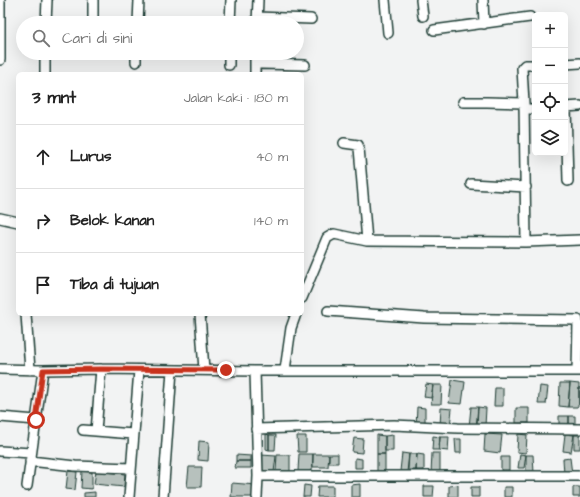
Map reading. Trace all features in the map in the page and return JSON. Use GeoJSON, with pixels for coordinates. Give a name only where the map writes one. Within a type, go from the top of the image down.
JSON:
{"type":"FeatureCollection","features":[{"type":"Feature","properties":{"kind":"street"},"geometry":{"type":"LineString","coordinates":[[0,0],[0,60]]}},
{"type":"Feature","properties":{"kind":"street"},"geometry":{"type":"LineString","coordinates":[[46,16],[47,0]]}},
{"type":"Feature","properties":{"kind":"street"},"geometry":{"type":"LineString","coordinates":[[93,16],[94,0]]}},
{"type":"Feature","properties":{"kind":"street"},"geometry":{"type":"LineString","coordinates":[[138,16],[139,0]]}},
{"type":"Feature","properties":{"kind":"street"},"geometry":{"type":"LineString","coordinates":[[230,16],[231,0]]}},
{"type":"Feature","properties":{"kind":"street"},"geometry":{"type":"LineString","coordinates":[[257,16],[258,0]]}},
{"type":"Feature","properties":{"kind":"street"},"geometry":{"type":"LineString","coordinates":[[385,0],[388,33]]}},
{"type":"Feature","properties":{"kind":"street"},"geometry":{"type":"LineString","coordinates":[[421,0],[423,16]]}},
{"type":"Feature","properties":{"kind":"street"},"geometry":{"type":"LineString","coordinates":[[483,0],[484,24]]}},
{"type":"Feature","properties":{"kind":"street"},"geometry":{"type":"LineString","coordinates":[[434,30],[530,17]]}},
{"type":"Feature","properties":{"kind":"street"},"geometry":{"type":"LineString","coordinates":[[304,20],[312,20]]}},
{"type":"Feature","properties":{"kind":"street"},"geometry":{"type":"LineString","coordinates":[[45,60],[45,72]]}},
{"type":"Feature","properties":{"kind":"street"},"geometry":{"type":"LineString","coordinates":[[229,60],[229,65]]}},
{"type":"Feature","properties":{"kind":"street"},"geometry":{"type":"LineString","coordinates":[[254,72],[255,63],[266,65],[305,66]]}},
{"type":"Feature","properties":{"kind":"street"},"geometry":{"type":"LineString","coordinates":[[568,64],[580,63]]}},
{"type":"Feature","properties":{"kind":"street"},"geometry":{"type":"LineString","coordinates":[[526,242],[526,188],[522,68],[525,65],[532,65]]}},
{"type":"Feature","properties":{"kind":"street"},"geometry":{"type":"LineString","coordinates":[[463,102],[487,102],[532,108]]}},
{"type":"Feature","properties":{"kind":"street"},"geometry":{"type":"LineString","coordinates":[[568,107],[580,106]]}},
{"type":"Feature","properties":{"kind":"street"},"geometry":{"type":"LineString","coordinates":[[566,120],[568,181]]}},
{"type":"Feature","properties":{"kind":"street"},"geometry":{"type":"LineString","coordinates":[[344,143],[358,145],[359,148],[367,241]]}},
{"type":"Feature","properties":{"kind":"street"},"geometry":{"type":"LineString","coordinates":[[471,184],[526,188]]}},
{"type":"Feature","properties":{"kind":"street"},"geometry":{"type":"LineString","coordinates":[[0,218],[16,222]]}},
{"type":"Feature","properties":{"kind":"street"},"geometry":{"type":"LineString","coordinates":[[304,293],[327,238],[334,234],[367,241],[526,242],[580,240]]}},
{"type":"Feature","properties":{"kind":"street"},"geometry":{"type":"LineString","coordinates":[[0,369],[579,371],[579,320],[424,318],[328,311]]}},
{"type":"Feature","properties":{"kind":"street"},"geometry":{"type":"LineString","coordinates":[[26,316],[30,370]]}},
{"type":"Feature","properties":{"kind":"street"},"geometry":{"type":"LineString","coordinates":[[200,316],[204,370]]}},
{"type":"Feature","properties":{"kind":"street"},"geometry":{"type":"LineString","coordinates":[[285,370],[291,328],[295,316]]}},
{"type":"Feature","properties":{"kind":"street"},"geometry":{"type":"LineString","coordinates":[[96,431],[101,369]]}},
{"type":"Feature","properties":{"kind":"street"},"geometry":{"type":"LineString","coordinates":[[27,486],[43,370]]}},
{"type":"Feature","properties":{"kind":"street"},"geometry":{"type":"LineString","coordinates":[[129,497],[130,468],[139,370]]}},
{"type":"Feature","properties":{"kind":"street"},"geometry":{"type":"LineString","coordinates":[[163,497],[172,370]]}},
{"type":"Feature","properties":{"kind":"street"},"geometry":{"type":"LineString","coordinates":[[255,371],[258,476],[257,497]]}},
{"type":"Feature","properties":{"kind":"street"},"geometry":{"type":"LineString","coordinates":[[0,417],[36,420]]}},
{"type":"Feature","properties":{"kind":"street"},"geometry":{"type":"LineString","coordinates":[[256,429],[394,425],[458,428],[580,429]]}},
{"type":"Feature","properties":{"kind":"street"},"geometry":{"type":"LineString","coordinates":[[83,430],[133,434]]}},
{"type":"Feature","properties":{"kind":"street"},"geometry":{"type":"LineString","coordinates":[[0,451],[75,466],[130,468]]}},
{"type":"Feature","properties":{"kind":"street"},"geometry":{"type":"LineString","coordinates":[[258,476],[580,476]]}},
{"type":"Feature","properties":{"kind":"building"},"geometry":{"type":"Polygon","coordinates":[[[452,380],[465,382],[462,404],[449,403],[452,380]]]}},
{"type":"Feature","properties":{"kind":"building"},"geometry":{"type":"Polygon","coordinates":[[[560,383],[570,383],[568,407],[559,406],[560,383]]]}},
{"type":"Feature","properties":{"kind":"building"},"geometry":{"type":"Polygon","coordinates":[[[570,383],[579,384],[579,404],[577,407],[568,407],[570,383]]]}},
{"type":"Feature","properties":{"kind":"building"},"geometry":{"type":"Polygon","coordinates":[[[426,384],[433,385],[431,398],[424,397],[426,384]]]}},
{"type":"Feature","properties":{"kind":"building"},"geometry":{"type":"Polygon","coordinates":[[[433,385],[442,385],[441,404],[431,404],[433,385]]]}},
{"type":"Feature","properties":{"kind":"building"},"geometry":{"type":"Polygon","coordinates":[[[540,386],[548,387],[546,404],[538,404],[540,386]]]}},
{"type":"Feature","properties":{"kind":"building"},"geometry":{"type":"Polygon","coordinates":[[[579,387],[580,388],[580,404],[579,404],[579,387]]]}},
{"type":"Feature","properties":{"kind":"building"},"geometry":{"type":"Polygon","coordinates":[[[495,388],[503,388],[503,406],[494,406],[495,388]]]}},
{"type":"Feature","properties":{"kind":"building"},"geometry":{"type":"Polygon","coordinates":[[[417,407],[425,408],[425,426],[416,426],[417,407]]]}},
{"type":"Feature","properties":{"kind":"building"},"geometry":{"type":"Polygon","coordinates":[[[471,407],[478,407],[476,428],[469,427],[471,407]]]}},
{"type":"Feature","properties":{"kind":"building"},"geometry":{"type":"Polygon","coordinates":[[[478,407],[486,408],[485,426],[477,426],[478,407]]]}},
{"type":"Feature","properties":{"kind":"building"},"geometry":{"type":"Polygon","coordinates":[[[441,408],[452,409],[450,426],[440,426],[441,408]]]}},
{"type":"Feature","properties":{"kind":"building"},"geometry":{"type":"Polygon","coordinates":[[[516,408],[529,408],[529,423],[516,423],[516,408]]]}},
{"type":"Feature","properties":{"kind":"building"},"geometry":{"type":"Polygon","coordinates":[[[559,416],[569,416],[569,426],[559,426],[559,416]]]}},
{"type":"Feature","properties":{"kind":"building"},"geometry":{"type":"Polygon","coordinates":[[[569,416],[575,416],[575,426],[569,426],[569,416]]]}},
{"type":"Feature","properties":{"kind":"building"},"geometry":{"type":"Polygon","coordinates":[[[266,434],[269,435],[269,450],[266,449],[266,434]]]}},
{"type":"Feature","properties":{"kind":"building"},"geometry":{"type":"Polygon","coordinates":[[[485,434],[502,435],[500,453],[484,451],[485,434]]]}},
{"type":"Feature","properties":{"kind":"building"},"geometry":{"type":"Polygon","coordinates":[[[518,434],[527,435],[526,453],[517,452],[518,434]]]}},
{"type":"Feature","properties":{"kind":"building"},"geometry":{"type":"Polygon","coordinates":[[[565,434],[574,435],[571,452],[563,451],[565,434]]]}},
{"type":"Feature","properties":{"kind":"building"},"geometry":{"type":"Polygon","coordinates":[[[269,435],[276,435],[275,450],[269,450],[269,435]]]}},
{"type":"Feature","properties":{"kind":"building"},"geometry":{"type":"Polygon","coordinates":[[[377,435],[385,436],[385,454],[377,454],[377,435]]]}},
{"type":"Feature","properties":{"kind":"building"},"geometry":{"type":"Polygon","coordinates":[[[393,435],[393,451],[385,451],[385,436],[393,435]]]}},
{"type":"Feature","properties":{"kind":"building"},"geometry":{"type":"Polygon","coordinates":[[[574,435],[580,435],[580,449],[574,449],[574,435]]]}},
{"type":"Feature","properties":{"kind":"building"},"geometry":{"type":"Polygon","coordinates":[[[297,436],[306,436],[306,452],[298,452],[297,436]]]}},
{"type":"Feature","properties":{"kind":"building"},"geometry":{"type":"Polygon","coordinates":[[[433,436],[440,437],[439,450],[432,450],[433,436]]]}},
{"type":"Feature","properties":{"kind":"building"},"geometry":{"type":"Polygon","coordinates":[[[440,437],[449,437],[448,451],[439,450],[440,437]]]}},
{"type":"Feature","properties":{"kind":"building"},"geometry":{"type":"Polygon","coordinates":[[[354,438],[363,439],[362,453],[352,452],[354,438]]]}},
{"type":"Feature","properties":{"kind":"building"},"geometry":{"type":"Polygon","coordinates":[[[455,439],[461,439],[461,453],[456,453],[455,439]]]}},
{"type":"Feature","properties":{"kind":"building"},"geometry":{"type":"Polygon","coordinates":[[[199,441],[209,442],[208,461],[198,460],[199,441]]]}},
{"type":"Feature","properties":{"kind":"building"},"geometry":{"type":"Polygon","coordinates":[[[402,453],[409,454],[407,472],[400,471],[402,453]]]}},
{"type":"Feature","properties":{"kind":"building"},"geometry":{"type":"Polygon","coordinates":[[[432,453],[440,453],[440,474],[431,474],[432,453]]]}},
{"type":"Feature","properties":{"kind":"building"},"geometry":{"type":"Polygon","coordinates":[[[299,454],[313,454],[312,471],[298,471],[299,454]]]}},
{"type":"Feature","properties":{"kind":"building"},"geometry":{"type":"Polygon","coordinates":[[[313,454],[329,454],[328,467],[313,467],[313,454]]]}},
{"type":"Feature","properties":{"kind":"building"},"geometry":{"type":"Polygon","coordinates":[[[329,454],[338,454],[338,463],[329,463],[329,454]]]}},
{"type":"Feature","properties":{"kind":"building"},"geometry":{"type":"Polygon","coordinates":[[[377,454],[385,454],[385,473],[377,473],[377,454]]]}},
{"type":"Feature","properties":{"kind":"building"},"geometry":{"type":"Polygon","coordinates":[[[409,454],[417,454],[416,470],[408,470],[409,454]]]}},
{"type":"Feature","properties":{"kind":"building"},"geometry":{"type":"Polygon","coordinates":[[[417,454],[424,455],[424,470],[416,470],[417,454]]]}},
{"type":"Feature","properties":{"kind":"building"},"geometry":{"type":"Polygon","coordinates":[[[520,454],[526,455],[524,468],[518,468],[520,454]]]}},
{"type":"Feature","properties":{"kind":"building"},"geometry":{"type":"Polygon","coordinates":[[[236,455],[251,456],[251,461],[236,461],[236,455]]]}},
{"type":"Feature","properties":{"kind":"building"},"geometry":{"type":"Polygon","coordinates":[[[261,455],[276,456],[274,472],[260,471],[261,455]]]}},
{"type":"Feature","properties":{"kind":"building"},"geometry":{"type":"Polygon","coordinates":[[[277,455],[290,455],[290,471],[276,471],[277,455]]]}},
{"type":"Feature","properties":{"kind":"building"},"geometry":{"type":"Polygon","coordinates":[[[526,455],[533,455],[534,473],[526,474],[526,455]]]}},
{"type":"Feature","properties":{"kind":"building"},"geometry":{"type":"Polygon","coordinates":[[[501,457],[509,457],[509,470],[501,470],[501,457]]]}},
{"type":"Feature","properties":{"kind":"building"},"geometry":{"type":"Polygon","coordinates":[[[355,458],[362,459],[362,468],[355,468],[355,458]]]}},
{"type":"Feature","properties":{"kind":"building"},"geometry":{"type":"Polygon","coordinates":[[[570,458],[572,474],[564,474],[563,459],[570,458]]]}},
{"type":"Feature","properties":{"kind":"building"},"geometry":{"type":"Polygon","coordinates":[[[236,461],[251,461],[251,468],[235,468],[236,461]]]}},
{"type":"Feature","properties":{"kind":"building"},"geometry":{"type":"Polygon","coordinates":[[[189,467],[202,467],[201,487],[187,487],[189,467]]]}},
{"type":"Feature","properties":{"kind":"building"},"geometry":{"type":"Polygon","coordinates":[[[68,471],[77,472],[75,490],[66,489],[68,471]]]}},
{"type":"Feature","properties":{"kind":"building"},"geometry":{"type":"Polygon","coordinates":[[[82,471],[92,472],[92,489],[81,488],[82,471]]]}},
{"type":"Feature","properties":{"kind":"building"},"geometry":{"type":"Polygon","coordinates":[[[96,471],[125,474],[124,487],[94,484],[96,471]]]}},
{"type":"Feature","properties":{"kind":"building"},"geometry":{"type":"Polygon","coordinates":[[[232,483],[256,485],[255,497],[231,497],[232,483]]]}},
{"type":"Feature","properties":{"kind":"building"},"geometry":{"type":"Polygon","coordinates":[[[360,484],[360,497],[351,497],[351,485],[360,484]]]}},
{"type":"Feature","properties":{"kind":"building"},"geometry":{"type":"Polygon","coordinates":[[[304,485],[311,486],[310,497],[303,497],[304,485]]]}},
{"type":"Feature","properties":{"kind":"building"},"geometry":{"type":"Polygon","coordinates":[[[458,485],[458,497],[449,497],[449,486],[458,485]]]}},
{"type":"Feature","properties":{"kind":"building"},"geometry":{"type":"Polygon","coordinates":[[[318,486],[333,486],[333,497],[317,497],[318,486]]]}},
{"type":"Feature","properties":{"kind":"building"},"geometry":{"type":"Polygon","coordinates":[[[424,486],[434,486],[433,497],[424,497],[424,486]]]}},
{"type":"Feature","properties":{"kind":"building"},"geometry":{"type":"Polygon","coordinates":[[[471,487],[479,487],[479,497],[471,497],[471,487]]]}},
{"type":"Feature","properties":{"kind":"building"},"geometry":{"type":"Polygon","coordinates":[[[504,487],[512,487],[512,497],[504,497],[504,487]]]}},
{"type":"Feature","properties":{"kind":"building"},"geometry":{"type":"Polygon","coordinates":[[[573,487],[580,487],[580,497],[573,497],[573,487]]]}},
{"type":"Feature","properties":{"kind":"building"},"geometry":{"type":"Polygon","coordinates":[[[95,492],[95,497],[84,497],[84,493],[95,492]]]}},
{"type":"Feature","properties":{"kind":"route"},"geometry":{"type":"LineString","coordinates":[[36,420],[43,370],[226,370]]}}]}
